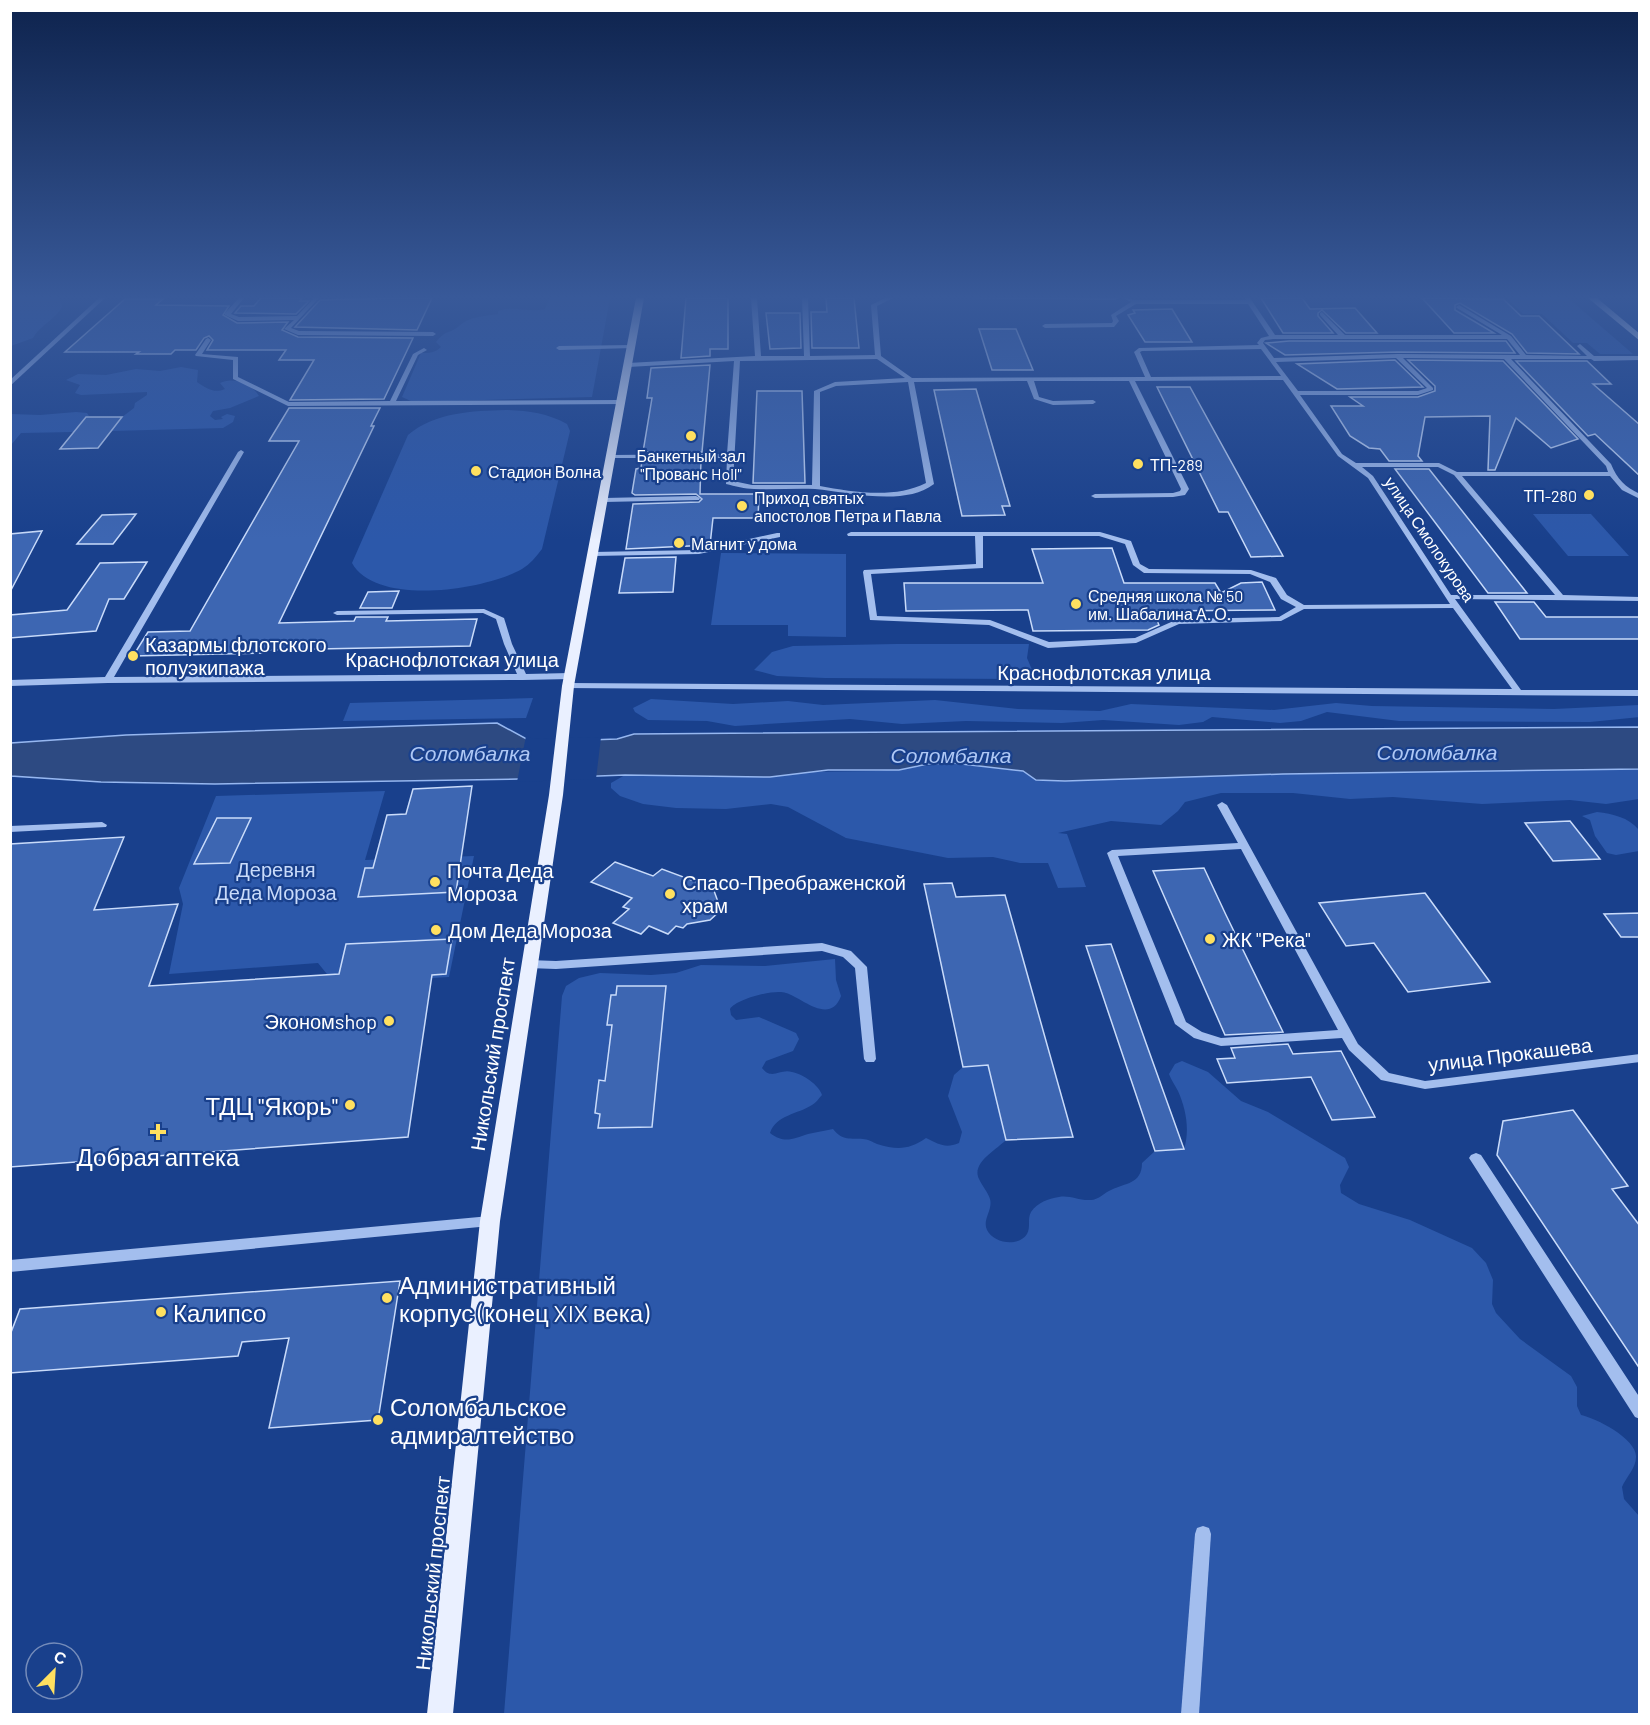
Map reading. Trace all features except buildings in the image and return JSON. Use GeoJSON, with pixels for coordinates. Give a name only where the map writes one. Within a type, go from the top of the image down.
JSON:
{"type":"FeatureCollection","features":[{"type":"Feature","properties":{"kind":"main road","name":"Никольский проспект"},"geometry":{"type":"LineString","coordinates":[[440,1714],[490,1221],[556,795],[569,681],[625,378]]}},
{"type":"Feature","properties":{"kind":"street"},"geometry":{"type":"LineString","coordinates":[[236,378],[288,404],[621,402]]}},
{"type":"Feature","properties":{"kind":"street"},"geometry":{"type":"LineString","coordinates":[[392,404],[404,378]]}},
{"type":"Feature","properties":{"kind":"street"},"geometry":{"type":"LineString","coordinates":[[736,378],[729,482],[752,487],[816,487],[844,493],[915,492],[930,484],[911,381],[908,378]]}},
{"type":"Feature","properties":{"kind":"street"},"geometry":{"type":"LineString","coordinates":[[816,487],[818,391],[835,384],[911,381],[1218,378]]}},
{"type":"Feature","properties":{"kind":"street","name":"улица Смолокурова"},"geometry":{"type":"LineString","coordinates":[[1286,378],[1340,455],[1371,477],[1449,597],[1520,693]]}},
{"type":"Feature","properties":{"kind":"street"},"geometry":{"type":"LineString","coordinates":[[1297,393],[1418,393],[1431,389],[1420,378]]}},
{"type":"Feature","properties":{"kind":"street"},"geometry":{"type":"LineString","coordinates":[[1526,378],[1609,465],[1611,474],[1626,491],[1640,497]]}},
{"type":"Feature","properties":{"kind":"street"},"geometry":{"type":"LineString","coordinates":[[1095,496],[1173,495],[1182,493],[1185,489],[1131,379]]}},
{"type":"Feature","properties":{"kind":"street"},"geometry":{"type":"LineString","coordinates":[[1030,380],[1036,398],[1053,403],[1093,402]]}},
{"type":"Feature","properties":{"kind":"street"},"geometry":{"type":"LineString","coordinates":[[108,680],[241,452]]}},
{"type":"Feature","properties":{"kind":"street"},"geometry":{"type":"LineString","coordinates":[[612,458],[731,456]]}},
{"type":"Feature","properties":{"kind":"street"},"geometry":{"type":"LineString","coordinates":[[1356,465],[1439,465],[1456,474],[1560,597]]}},
{"type":"Feature","properties":{"kind":"street"},"geometry":{"type":"LineString","coordinates":[[1456,474],[1611,474]]}},
{"type":"Feature","properties":{"kind":"street"},"geometry":{"type":"LineString","coordinates":[[604,500],[696,498]]}},
{"type":"Feature","properties":{"kind":"street"},"geometry":{"type":"LineString","coordinates":[[851,534],[1100,534],[1128,543],[1137,565],[1147,571],[1257,573],[1273,580],[1284,597],[1302,607]]}},
{"type":"Feature","properties":{"kind":"street"},"geometry":{"type":"LineString","coordinates":[[979,534],[980,566],[867,572],[873,618],[990,623],[1048,645],[1136,640],[1178,622],[1281,619],[1302,607],[1456,606]]}},
{"type":"Feature","properties":{"kind":"street"},"geometry":{"type":"LineString","coordinates":[[593,554],[699,552],[777,535]]}},
{"type":"Feature","properties":{"kind":"street"},"geometry":{"type":"LineString","coordinates":[[1449,597],[1640,599]]}},
{"type":"Feature","properties":{"kind":"street"},"geometry":{"type":"LineString","coordinates":[[337,613],[484,611],[493,614],[500,618],[508,644],[523,677]]}},
{"type":"Feature","properties":{"kind":"street","name":"Краснофлотская улица"},"geometry":{"type":"LineString","coordinates":[[10,683],[108,680],[523,677],[569,681],[1640,693]]}},
{"type":"Feature","properties":{"kind":"street"},"geometry":{"type":"LineString","coordinates":[[1222,805],[1346,1034],[1221,1042],[1198,1035],[1181,1024],[1112,854],[1244,846]]}},
{"type":"Feature","properties":{"kind":"street"},"geometry":{"type":"LineString","coordinates":[[10,829],[102,825]]}},
{"type":"Feature","properties":{"kind":"street"},"geometry":{"type":"LineString","coordinates":[[528,964],[556,965],[822,947],[847,954],[861,967],[870,1059]]}},
{"type":"Feature","properties":{"kind":"street","name":"улица Прокашева"},"geometry":{"type":"LineString","coordinates":[[1346,1034],[1353,1047],[1386,1077],[1425,1084],[1640,1058]]}},
{"type":"Feature","properties":{"kind":"street"},"geometry":{"type":"LineString","coordinates":[[1476,1158],[1640,1412]]}},
{"type":"Feature","properties":{"kind":"street"},"geometry":{"type":"LineString","coordinates":[[10,1266],[490,1221]]}},
{"type":"Feature","properties":{"kind":"street"},"geometry":{"type":"LineString","coordinates":[[1190,1714],[1203,1534]]}},
{"type":"Feature","properties":{"kind":"green space"},"geometry":{"type":"Polygon","coordinates":[[[197,378],[197,382],[210,390],[217,391],[225,389],[220,383],[231,380],[242,382],[259,396],[230,408],[213,411],[210,416],[215,420],[223,419],[221,417],[227,414],[235,416],[233,422],[223,428],[111,431],[122,417],[134,408],[135,403],[147,395],[147,392],[81,395],[75,393],[80,385],[66,380],[197,378]]]}},
{"type":"Feature","properties":{"kind":"green space"},"geometry":{"type":"Polygon","coordinates":[[[410,378],[595,378],[592,397],[413,402],[402,397],[410,378]]]}},
{"type":"Feature","properties":{"kind":"green space","name":"Стадион Волна"},"geometry":{"type":"Polygon","coordinates":[[[506,410],[552,417],[567,424],[570,431],[542,549],[537,555],[522,569],[505,577],[458,588],[407,590],[383,585],[365,577],[352,563],[408,435],[419,427],[442,417],[468,412],[506,410]]]}},
{"type":"Feature","properties":{"kind":"green space"},"geometry":{"type":"Polygon","coordinates":[[[87,413],[89,416],[74,432],[21,433],[11,445],[11,414],[40,415],[87,413]]]}},
{"type":"Feature","properties":{"kind":"green space"},"geometry":{"type":"Polygon","coordinates":[[[1533,514],[1591,514],[1629,556],[1568,556],[1533,514]]]}},
{"type":"Feature","properties":{"kind":"green space"},"geometry":{"type":"Polygon","coordinates":[[[721,553],[846,554],[846,637],[788,636],[788,625],[711,625],[721,553]]]}},
{"type":"Feature","properties":{"kind":"green space"},"geometry":{"type":"Polygon","coordinates":[[[1029,644],[1027,658],[1036,679],[825,678],[777,676],[754,670],[772,652],[793,646],[1029,644]]]}},
{"type":"Feature","properties":{"kind":"green space"},"geometry":{"type":"Polygon","coordinates":[[[533,698],[526,718],[343,721],[350,703],[533,698]]]}},
{"type":"Feature","properties":{"kind":"green space"},"geometry":{"type":"Polygon","coordinates":[[[651,699],[733,704],[788,701],[823,705],[935,700],[1018,709],[1100,711],[1131,704],[1274,710],[1336,703],[1372,706],[1554,709],[1639,705],[1640,717],[1590,722],[1399,721],[1327,712],[1301,721],[1280,723],[1212,717],[1203,722],[1179,725],[1103,720],[1062,723],[966,721],[902,724],[850,719],[735,726],[707,721],[648,720],[635,712],[633,708],[651,699]]]}},
{"type":"Feature","properties":{"kind":"green space"},"geometry":{"type":"Polygon","coordinates":[[[953,763],[1023,771],[1036,780],[1065,781],[1283,774],[1640,769],[1639,799],[1606,804],[1570,800],[1482,804],[1393,797],[1350,799],[1293,793],[1221,793],[1185,802],[1161,825],[1111,821],[1058,833],[1067,834],[1086,887],[1058,888],[1048,863],[1020,863],[993,857],[948,858],[846,838],[788,807],[771,804],[726,809],[676,808],[643,804],[620,796],[611,788],[611,783],[625,775],[770,777],[805,772],[877,771],[953,763]]]}},
{"type":"Feature","properties":{"kind":"green space","name":"Деревня Деда Мороза"},"geometry":{"type":"Polygon","coordinates":[[[385,791],[365,860],[474,856],[449,977],[335,984],[318,963],[169,974],[183,904],[179,888],[216,796],[385,791]]]}},
{"type":"Feature","properties":{"kind":"green space"},"geometry":{"type":"Polygon","coordinates":[[[1597,812],[1620,817],[1635,826],[1639,830],[1639,851],[1616,855],[1607,853],[1595,836],[1590,820],[1582,816],[1597,812]]]}},
{"type":"Feature","properties":{"kind":"green space"},"geometry":{"type":"Polygon","coordinates":[[[835,959],[836,980],[841,996],[836,1005],[830,1009],[815,1007],[780,992],[747,998],[730,1009],[731,1015],[736,1020],[759,1017],[796,1033],[799,1039],[793,1051],[766,1061],[762,1068],[769,1074],[788,1071],[801,1075],[810,1080],[822,1095],[813,1104],[777,1122],[770,1133],[789,1140],[833,1129],[843,1137],[891,1147],[908,1147],[926,1138],[942,1145],[954,1145],[959,1143],[962,1132],[948,1096],[954,1075],[963,1067],[988,1065],[1006,1140],[981,1162],[977,1173],[991,1203],[987,1230],[990,1235],[1001,1241],[1013,1242],[1023,1238],[1028,1231],[1031,1212],[1044,1202],[1063,1197],[1094,1200],[1136,1179],[1142,1163],[1155,1151],[1184,1149],[1187,1134],[1185,1112],[1169,1074],[1175,1064],[1182,1061],[1208,1072],[1241,1101],[1268,1112],[1345,1158],[1349,1167],[1340,1185],[1341,1193],[1359,1204],[1410,1220],[1472,1248],[1486,1263],[1493,1280],[1492,1304],[1496,1313],[1520,1339],[1571,1376],[1577,1387],[1577,1406],[1581,1415],[1614,1430],[1635,1450],[1634,1465],[1622,1487],[1624,1499],[1639,1516],[1639,1714],[504,1714],[562,996],[566,986],[579,978],[600,973],[651,975],[676,973],[701,965],[765,966],[835,959]]]}},
{"type":"Feature","properties":{"kind":"water","name":"Соломбалка"},"geometry":{"type":"Polygon","coordinates":[[[497,723],[532,742],[617,739],[634,734],[1640,727],[1639,769],[1283,774],[1065,781],[1036,780],[1023,771],[953,763],[928,764],[899,770],[828,770],[770,777],[625,775],[215,784],[101,782],[11,776],[11,743],[126,735],[497,723]]]}},
{"type":"Feature","properties":{"kind":"pier"},"geometry":{"type":"Polygon","coordinates":[[[526,736],[533,739],[601,737],[596,779],[517,782],[526,736]]]}},
{"type":"Feature","properties":{"kind":"place","name":"Банкетный зал \"Прованс Holl\""},"geometry":{"type":"Point","coordinates":[691,436]}},
{"type":"Feature","properties":{"kind":"place","name":"ТП-289"},"geometry":{"type":"Point","coordinates":[1138,464]}},
{"type":"Feature","properties":{"kind":"place","name":"Стадион Волна"},"geometry":{"type":"Point","coordinates":[476,471]}},
{"type":"Feature","properties":{"kind":"place","name":"ТП-280"},"geometry":{"type":"Point","coordinates":[1589,495]}},
{"type":"Feature","properties":{"kind":"place","name":"Приход святых апостолов Петра и Павла"},"geometry":{"type":"Point","coordinates":[742,506]}},
{"type":"Feature","properties":{"kind":"place","name":"Магнит у дома"},"geometry":{"type":"Point","coordinates":[679,543]}},
{"type":"Feature","properties":{"kind":"place","name":"Средняя школа № 50 им. Шабалина А. О."},"geometry":{"type":"Point","coordinates":[1076,604]}},
{"type":"Feature","properties":{"kind":"place","name":"Казармы флотского полуэкипажа"},"geometry":{"type":"Point","coordinates":[133,656]}},
{"type":"Feature","properties":{"kind":"place","name":"Почта Деда Мороза"},"geometry":{"type":"Point","coordinates":[435,882]}},
{"type":"Feature","properties":{"kind":"place","name":"Спасо-Преображенской храм"},"geometry":{"type":"Point","coordinates":[670,894]}},
{"type":"Feature","properties":{"kind":"place","name":"Дом Деда Мороза"},"geometry":{"type":"Point","coordinates":[436,930]}},
{"type":"Feature","properties":{"kind":"place","name":"ЖК \"Река\""},"geometry":{"type":"Point","coordinates":[1210,939]}},
{"type":"Feature","properties":{"kind":"place","name":"Экономshop"},"geometry":{"type":"Point","coordinates":[389,1021]}},
{"type":"Feature","properties":{"kind":"place","name":"ТДЦ \"Якорь\""},"geometry":{"type":"Point","coordinates":[350,1105]}},
{"type":"Feature","properties":{"kind":"place","name":"Добрая аптека"},"geometry":{"type":"Point","coordinates":[158,1132]}},
{"type":"Feature","properties":{"kind":"place","name":"Административный корпус (конец XIX века)"},"geometry":{"type":"Point","coordinates":[387,1298]}},
{"type":"Feature","properties":{"kind":"place","name":"Калипсо"},"geometry":{"type":"Point","coordinates":[161,1312]}},
{"type":"Feature","properties":{"kind":"place","name":"Соломбальское адмиралтейство"},"geometry":{"type":"Point","coordinates":[378,1420]}}]}
